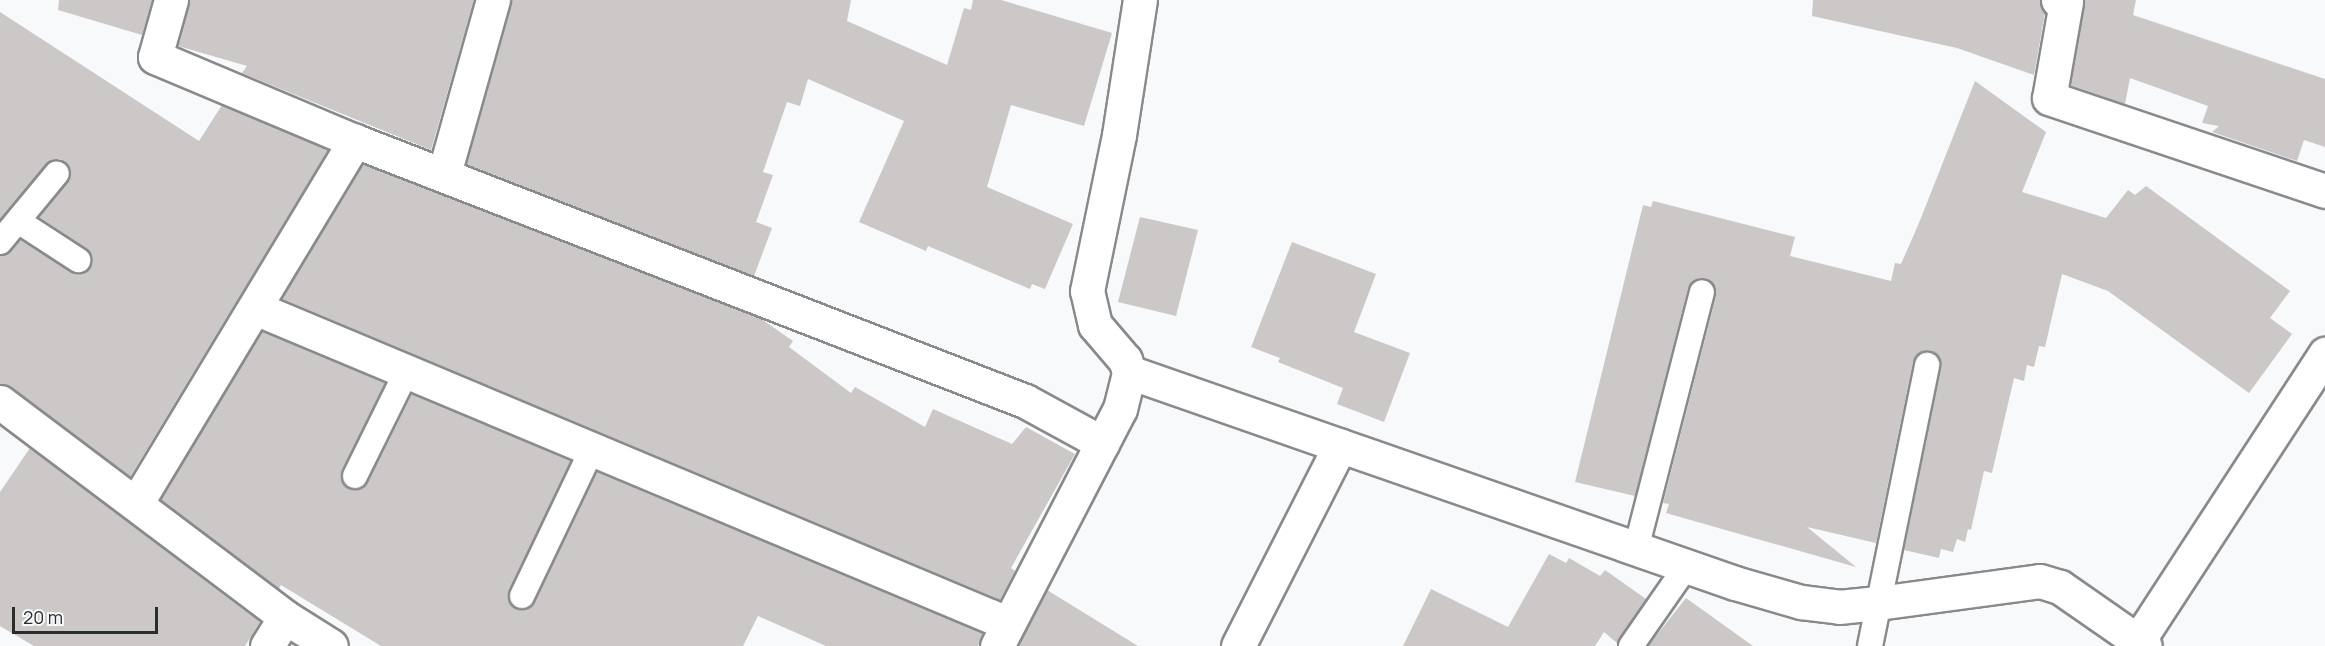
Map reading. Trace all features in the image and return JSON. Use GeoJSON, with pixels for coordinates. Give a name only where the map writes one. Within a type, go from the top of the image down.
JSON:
{"type":"FeatureCollection","features":[{"type":"Feature","properties":{"kind":"street"},"geometry":{"type":"LineString","coordinates":[[171,0],[155,57],[355,141],[1025,401],[1102,443]]}},
{"type":"Feature","properties":{"kind":"street"},"geometry":{"type":"LineString","coordinates":[[444,174],[493,0]]}},
{"type":"Feature","properties":{"kind":"street"},"geometry":{"type":"LineString","coordinates":[[255,308],[592,449],[1002,635],[1120,409],[1130,372],[1125,360],[1095,325],[1087,291],[1119,135],[1140,0]]}},
{"type":"Feature","properties":{"kind":"street"},"geometry":{"type":"LineString","coordinates":[[2058,0],[2066,3],[2049,98],[2325,191]]}},
{"type":"Feature","properties":{"kind":"street"},"geometry":{"type":"LineString","coordinates":[[137,502],[355,141]]}},
{"type":"Feature","properties":{"kind":"street"},"geometry":{"type":"LineString","coordinates":[[1130,372],[1686,567],[1801,602],[1839,607],[2040,581],[2060,587],[2141,643],[2325,354]]}},
{"type":"Feature","properties":{"kind":"street"},"geometry":{"type":"LineString","coordinates":[[0,402],[137,502],[285,617],[331,646]]}},
{"type":"Feature","properties":{"kind":"street"},"geometry":{"type":"LineString","coordinates":[[1238,646],[1340,446]]}},
{"type":"Feature","properties":{"kind":"street"},"geometry":{"type":"LineString","coordinates":[[267,646],[285,617]]}},
{"type":"Feature","properties":{"kind":"lane"},"geometry":{"type":"LineString","coordinates":[[0,242],[57,173]]}},
{"type":"Feature","properties":{"kind":"lane"},"geometry":{"type":"LineString","coordinates":[[18,221],[78,260]]}},
{"type":"Feature","properties":{"kind":"lane"},"geometry":{"type":"LineString","coordinates":[[1636,549],[1702,292]]}},
{"type":"Feature","properties":{"kind":"lane"},"geometry":{"type":"LineString","coordinates":[[1870,646],[1927,365]]}},
{"type":"Feature","properties":{"kind":"lane"},"geometry":{"type":"LineString","coordinates":[[356,476],[407,371]]}},
{"type":"Feature","properties":{"kind":"lane"},"geometry":{"type":"LineString","coordinates":[[522,596],[592,449]]}},
{"type":"Feature","properties":{"kind":"lane"},"geometry":{"type":"LineString","coordinates":[[1631,646],[1686,567]]}},
{"type":"Feature","properties":{"kind":"building"},"geometry":{"type":"Polygon","coordinates":[[[59,0],[152,0],[142,35],[58,10],[59,0]]]}},
{"type":"Feature","properties":{"kind":"building"},"geometry":{"type":"Polygon","coordinates":[[[189,0],[474,0],[431,150],[242,73],[247,66],[178,46],[189,0]]]}},
{"type":"Feature","properties":{"kind":"building"},"geometry":{"type":"Polygon","coordinates":[[[511,0],[851,0],[847,21],[947,65],[964,8],[971,10],[973,0],[1001,0],[1112,33],[1084,126],[1011,105],[987,187],[1073,224],[1045,289],[1032,284],[1030,289],[928,246],[926,251],[859,222],[904,121],[808,79],[800,106],[787,102],[763,172],[773,175],[756,222],[772,228],[754,276],[466,164],[511,0]]]}},
{"type":"Feature","properties":{"kind":"building"},"geometry":{"type":"Polygon","coordinates":[[[1813,0],[2040,0],[2045,13],[2034,75],[1957,48],[1812,16],[1813,0]]]}},
{"type":"Feature","properties":{"kind":"building"},"geometry":{"type":"Polygon","coordinates":[[[2084,0],[2136,0],[2133,15],[2325,79],[2325,147],[2304,140],[2297,161],[2212,132],[2219,126],[2202,123],[2208,106],[2130,78],[2125,104],[2070,85],[2084,0]]]}},
{"type":"Feature","properties":{"kind":"building"},"geometry":{"type":"Polygon","coordinates":[[[0,12],[199,141],[222,105],[328,150],[130,477],[11,387],[0,384],[0,256],[11,251],[20,240],[77,274],[90,268],[92,260],[86,248],[39,217],[71,176],[70,168],[60,159],[46,164],[0,220],[0,12]]]}},
{"type":"Feature","properties":{"kind":"building"},"geometry":{"type":"Polygon","coordinates":[[[1975,81],[2046,132],[2022,192],[2106,218],[2128,190],[2135,195],[2146,186],[2290,291],[2270,318],[2292,334],[2249,393],[2108,291],[2062,274],[2045,347],[2039,346],[2034,367],[2027,365],[2024,381],[2014,378],[1992,473],[1984,471],[1971,530],[1968,529],[1965,542],[1957,539],[1953,552],[1941,549],[1939,558],[1904,550],[1941,368],[1937,355],[1923,351],[1913,362],[1876,543],[1807,527],[1856,567],[1666,513],[1669,504],[1663,503],[1716,296],[1712,282],[1699,278],[1688,288],[1635,496],[1575,482],[1643,205],[1651,207],[1653,201],[1795,237],[1790,256],[1891,281],[1895,263],[1901,264],[1919,223],[1975,81]]]}},
{"type":"Feature","properties":{"kind":"building"},"geometry":{"type":"Polygon","coordinates":[[[363,164],[760,318],[793,341],[789,347],[851,393],[855,387],[925,427],[933,409],[1012,444],[1026,427],[1075,454],[1011,568],[1015,571],[1000,600],[282,299],[363,164]]]}},
{"type":"Feature","properties":{"kind":"building"},"geometry":{"type":"Polygon","coordinates":[[[1140,217],[1198,230],[1176,316],[1118,302],[1140,217]]]}},
{"type":"Feature","properties":{"kind":"building"},"geometry":{"type":"Polygon","coordinates":[[[1292,242],[1376,274],[1354,332],[1410,353],[1384,422],[1337,404],[1343,388],[1278,362],[1280,358],[1251,347],[1292,242]]]}},
{"type":"Feature","properties":{"kind":"building"},"geometry":{"type":"Polygon","coordinates":[[[262,331],[385,383],[342,470],[343,483],[349,489],[362,488],[368,482],[412,394],[571,461],[509,590],[510,604],[516,609],[530,608],[535,602],[597,472],[983,633],[978,646],[826,646],[758,616],[743,646],[381,646],[281,585],[279,589],[160,500],[262,331]]]}},
{"type":"Feature","properties":{"kind":"building"},"geometry":{"type":"Polygon","coordinates":[[[30,448],[260,622],[245,646],[34,646],[0,626],[0,492],[30,448]]]}},
{"type":"Feature","properties":{"kind":"building"},"geometry":{"type":"Polygon","coordinates":[[[1549,554],[1566,563],[1569,558],[1600,576],[1605,570],[1646,599],[1617,643],[1604,632],[1595,646],[1403,646],[1431,589],[1508,627],[1549,554]]]}},
{"type":"Feature","properties":{"kind":"building"},"geometry":{"type":"Polygon","coordinates":[[[1047,590],[1138,646],[1018,646],[1047,590]]]}},
{"type":"Feature","properties":{"kind":"building"},"geometry":{"type":"Polygon","coordinates":[[[1686,598],[1753,646],[1648,646],[1686,598]]]}}]}
